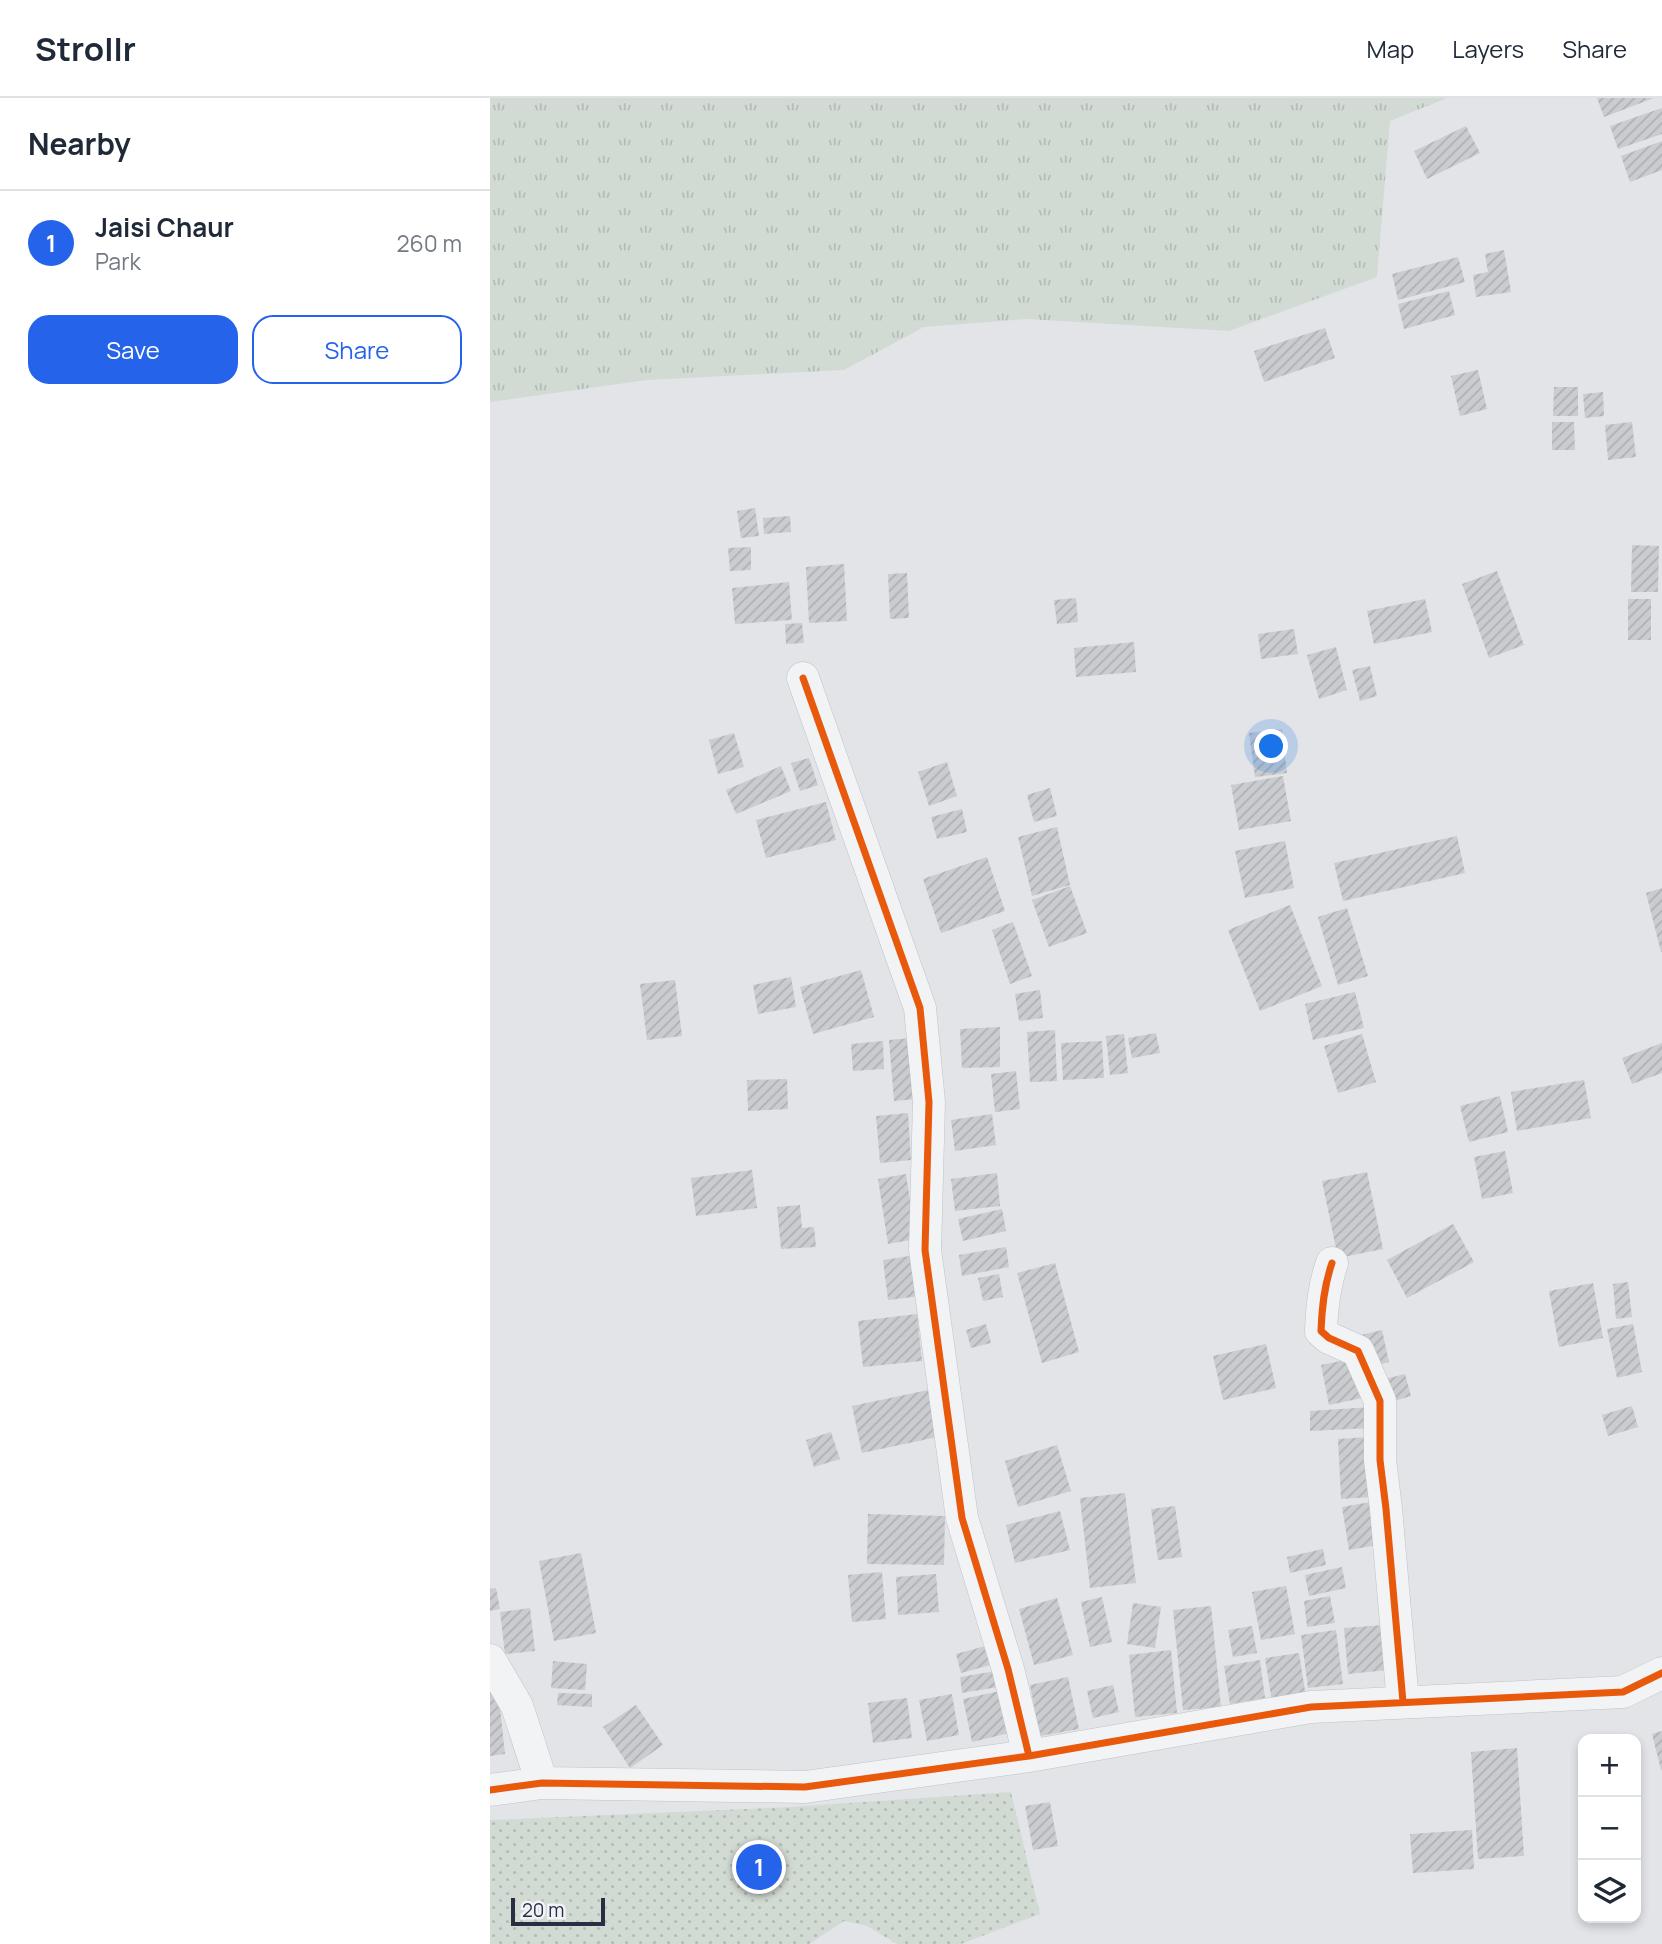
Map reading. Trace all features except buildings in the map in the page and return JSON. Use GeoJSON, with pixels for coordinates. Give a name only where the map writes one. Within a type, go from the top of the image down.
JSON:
{"type":"FeatureCollection","features":[{"type":"Feature","properties":{"kind":"street"},"geometry":{"type":"LineString","coordinates":[[803,678],[920,1008],[929,1102],[925,1250],[962,1518],[1008,1669],[1029,1756]]}},
{"type":"Feature","properties":{"kind":"street"},"geometry":{"type":"LineString","coordinates":[[1332,1263],[1322,1301],[1321,1331],[1329,1338],[1358,1352],[1380,1401],[1380,1460],[1403,1703]]}},
{"type":"Feature","properties":{"kind":"street"},"geometry":{"type":"LineString","coordinates":[[490,1660],[517,1706],[542,1783]]}},
{"type":"Feature","properties":{"kind":"street"},"geometry":{"type":"LineString","coordinates":[[490,1790],[542,1783],[805,1787],[1029,1756],[1311,1707],[1623,1692],[1662,1673]]}},
{"type":"Feature","properties":{"kind":"green space"},"geometry":{"type":"Polygon","coordinates":[[[490,98],[1447,98],[1390,121],[1377,277],[1229,331],[1026,319],[924,327],[844,370],[647,380],[490,402],[490,98]]]}},
{"type":"Feature","properties":{"kind":"green space"},"geometry":{"type":"Polygon","coordinates":[[[1011,1792],[1040,1914],[961,1944],[897,1944],[867,1926],[844,1921],[809,1944],[490,1944],[490,1820],[790,1807],[1011,1792]]]}},
{"type":"Feature","properties":{"kind":"cycle path"},"geometry":{"type":"LineString","coordinates":[[803,678],[920,1008],[929,1102],[925,1250],[962,1518],[1008,1669],[1029,1756]]}},
{"type":"Feature","properties":{"kind":"cycle path"},"geometry":{"type":"LineString","coordinates":[[1332,1263],[1324,1297],[1321,1331],[1329,1338],[1358,1351],[1380,1401],[1380,1460],[1403,1702]]}},
{"type":"Feature","properties":{"kind":"cycle path"},"geometry":{"type":"LineString","coordinates":[[490,1790],[542,1783],[805,1787],[1029,1756],[1311,1707],[1623,1692],[1662,1673]]}},
{"type":"Feature","properties":{"kind":"place","name":"Jaisi Chaur"},"geometry":{"type":"Point","coordinates":[759,1867]}}]}
